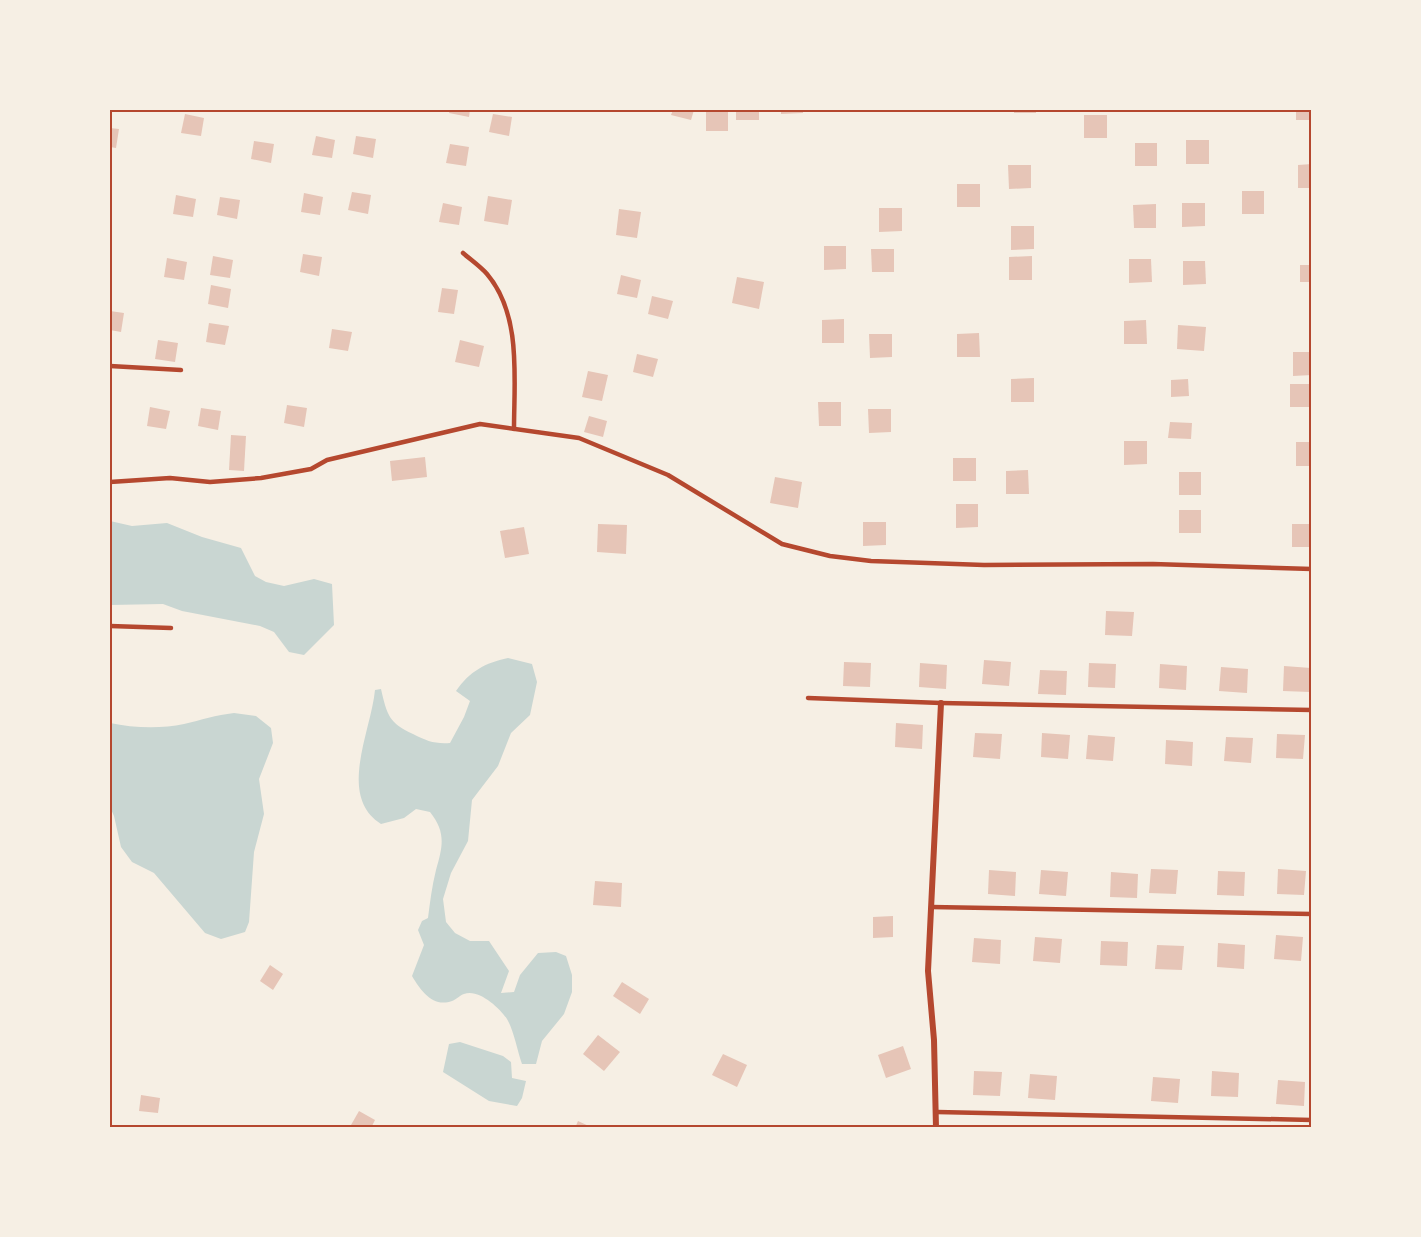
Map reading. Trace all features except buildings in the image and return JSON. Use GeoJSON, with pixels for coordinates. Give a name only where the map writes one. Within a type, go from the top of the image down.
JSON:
{"type":"FeatureCollection","features":[{"type":"Feature","properties":{"kind":"street"},"geometry":{"type":"LineString","coordinates":[[936,1128],[937,1112],[928,971],[941,703]]}},
{"type":"Feature","properties":{"kind":"lane"},"geometry":{"type":"LineString","coordinates":[[463,252],[488,275],[508,312],[514,359],[514,429]]}},
{"type":"Feature","properties":{"kind":"lane"},"geometry":{"type":"LineString","coordinates":[[110,366],[180,370]]}},
{"type":"Feature","properties":{"kind":"lane"},"geometry":{"type":"LineString","coordinates":[[110,482],[170,478],[210,482],[261,478],[311,469],[327,460],[480,424],[579,438],[668,475],[782,544],[830,556],[871,561],[973,565],[1153,564],[1311,569]]}},
{"type":"Feature","properties":{"kind":"lane"},"geometry":{"type":"LineString","coordinates":[[110,626],[171,628]]}},
{"type":"Feature","properties":{"kind":"lane"},"geometry":{"type":"LineString","coordinates":[[808,698],[941,703],[1311,710]]}},
{"type":"Feature","properties":{"kind":"lane"},"geometry":{"type":"LineString","coordinates":[[932,907],[1311,914]]}},
{"type":"Feature","properties":{"kind":"lane"},"geometry":{"type":"LineString","coordinates":[[937,1112],[1311,1120]]}},
{"type":"Feature","properties":{"kind":"shaded area"},"geometry":{"type":"Polygon","coordinates":[[[110,521],[132,526],[167,523],[202,537],[241,548],[255,576],[266,582],[284,586],[314,579],[332,584],[334,625],[304,655],[289,652],[274,632],[260,626],[182,611],[163,604],[110,605],[110,521]]]}},
{"type":"Feature","properties":{"kind":"shaded area"},"geometry":{"type":"Polygon","coordinates":[[[508,658],[532,664],[537,682],[530,715],[511,733],[498,766],[472,800],[468,841],[451,873],[443,899],[446,922],[455,933],[470,941],[489,941],[509,971],[501,993],[514,992],[520,975],[538,953],[556,952],[566,956],[572,975],[572,992],[564,1014],[542,1041],[536,1064],[522,1064],[507,1019],[488,1000],[470,993],[452,1001],[439,1002],[428,997],[412,976],[424,945],[418,930],[422,921],[428,918],[440,854],[441,833],[430,812],[416,809],[404,818],[381,824],[368,812],[361,797],[359,780],[360,762],[375,690],[381,689],[387,712],[399,726],[427,740],[450,743],[470,701],[456,691],[479,669],[492,662],[508,658]]]}},
{"type":"Feature","properties":{"kind":"shaded area"},"geometry":{"type":"Polygon","coordinates":[[[234,713],[256,716],[271,728],[273,743],[259,779],[264,814],[254,852],[249,922],[245,932],[221,939],[205,933],[154,873],[132,862],[121,847],[110,807],[110,723],[137,727],[166,727],[234,713]]]}},
{"type":"Feature","properties":{"kind":"shaded area"},"geometry":{"type":"Polygon","coordinates":[[[460,1042],[503,1056],[511,1062],[512,1078],[526,1081],[522,1098],[517,1106],[489,1101],[443,1072],[449,1044],[460,1042]]]}}]}
